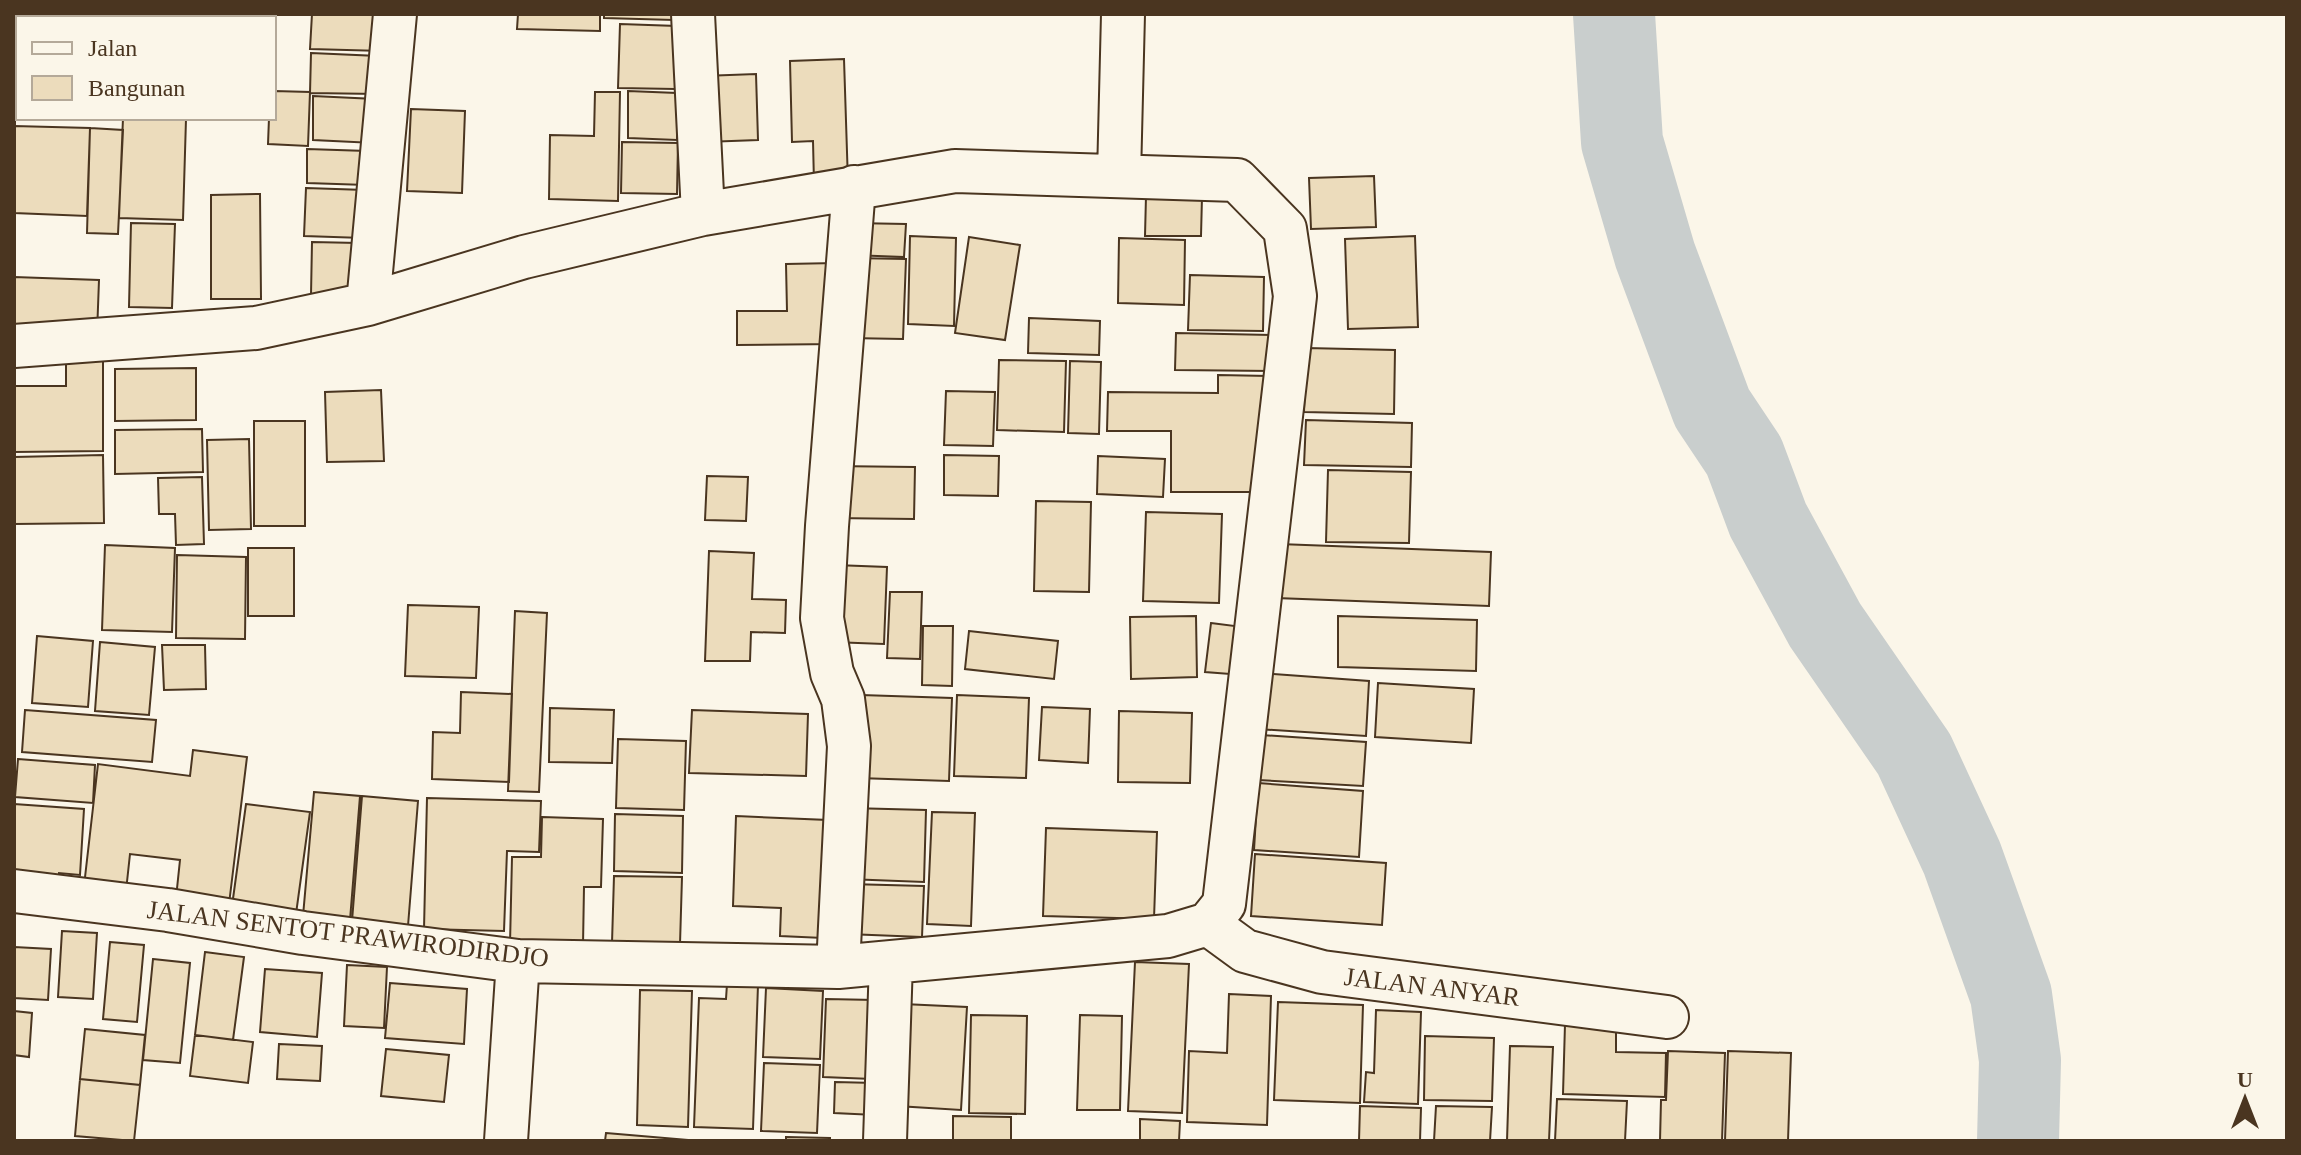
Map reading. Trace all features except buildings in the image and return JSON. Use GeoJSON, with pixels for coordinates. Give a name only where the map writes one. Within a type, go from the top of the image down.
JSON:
{"type":"FeatureCollection","features":[{"type":"Feature","properties":{"kind":"street"},"geometry":{"type":"LineString","coordinates":[[368,304],[395,14]]}},
{"type":"Feature","properties":{"kind":"street"},"geometry":{"type":"LineString","coordinates":[[693,14],[703,214]]}},
{"type":"Feature","properties":{"kind":"street"},"geometry":{"type":"LineString","coordinates":[[1119,176],[1123,14]]}},
{"type":"Feature","properties":{"kind":"street"},"geometry":{"type":"LineString","coordinates":[[14,346],[256,328],[368,304],[524,257],[703,214],[955,171],[1237,180],[1285,229],[1295,296],[1224,904],[1208,924]]}},
{"type":"Feature","properties":{"kind":"street"},"geometry":{"type":"LineString","coordinates":[[838,967],[849,746],[843,699],[832,673],[822,618],[854,187]]}},
{"type":"Feature","properties":{"kind":"street","name":"JALAN SENTOT PRAWIRODIRDJO"},"geometry":{"type":"LineString","coordinates":[[14,891],[518,961],[838,967],[1168,936],[1208,924]]}},
{"type":"Feature","properties":{"kind":"street","name":"JALAN ANYAR"},"geometry":{"type":"LineString","coordinates":[[1208,924],[1245,951],[1322,972],[1667,1017]]}},
{"type":"Feature","properties":{"kind":"street"},"geometry":{"type":"LineString","coordinates":[[506,1141],[518,961]]}},
{"type":"Feature","properties":{"kind":"street"},"geometry":{"type":"LineString","coordinates":[[885,1141],[891,962]]}},
{"type":"Feature","properties":{"kind":"waterway"},"geometry":{"type":"LineString","coordinates":[[1614,14],[1622,142],[1655,255],[1712,408],[1744,456],[1768,520],[1825,625],[1914,754],[1962,858],[2011,995],[2020,1060],[2018,1141]]}}]}
